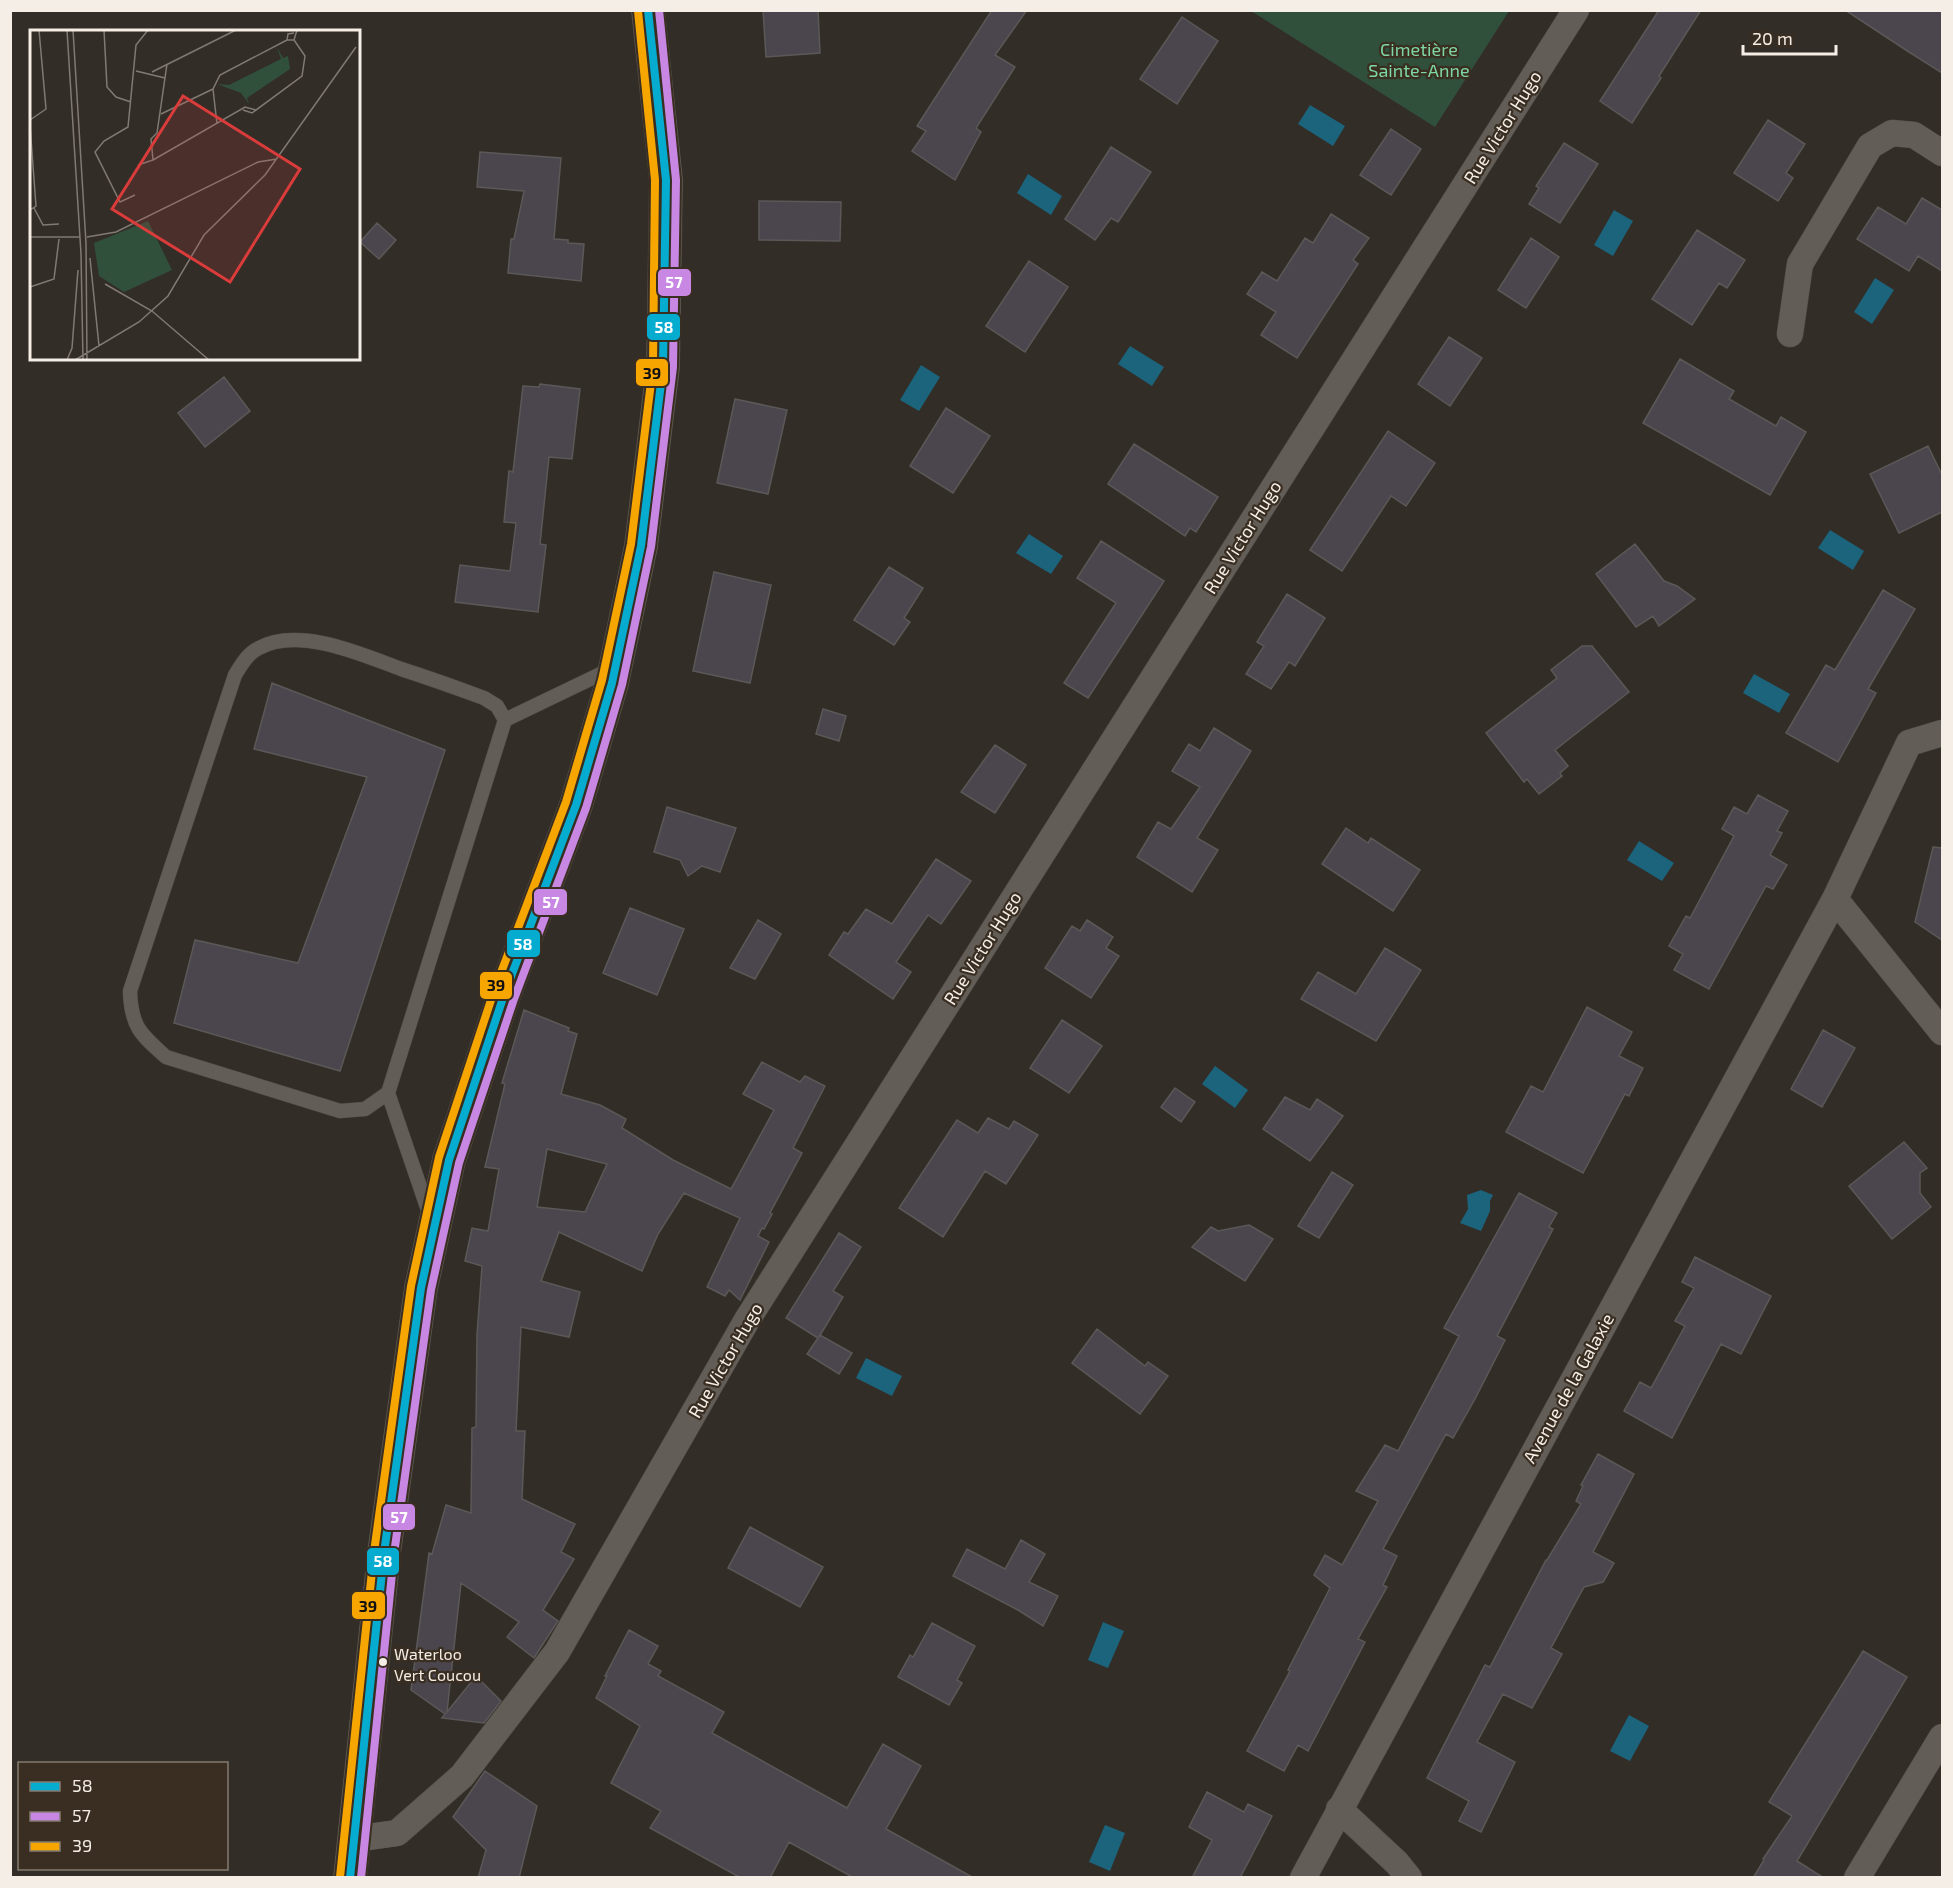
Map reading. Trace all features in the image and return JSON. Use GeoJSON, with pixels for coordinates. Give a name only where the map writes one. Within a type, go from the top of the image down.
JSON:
{"type":"FeatureCollection","features":[{"type":"Feature","properties":{"kind":"main road"},"geometry":{"type":"LineString","coordinates":[[350,1878],[386,1541],[421,1288],[434,1228],[449,1160],[504,995],[576,805],[614,667],[641,546],[663,367],[666,180],[648,10]]}},
{"type":"Feature","properties":{"kind":"street","name":"Rue Victor Hugo"},"geometry":{"type":"LineString","coordinates":[[354,1839],[397,1833],[462,1776],[557,1652],[747,1320],[1576,10]]}},
{"type":"Feature","properties":{"kind":"street"},"geometry":{"type":"LineString","coordinates":[[1790,334],[1800,264],[1870,146],[1892,133],[1914,135],[1942,153]]}},
{"type":"Feature","properties":{"kind":"street","name":"Avenue de la Galaxie"},"geometry":{"type":"LineString","coordinates":[[1303,1878],[1835,899],[1909,743],[1942,734]]}},
{"type":"Feature","properties":{"kind":"street"},"geometry":{"type":"LineString","coordinates":[[1835,899],[1942,1032]]}},
{"type":"Feature","properties":{"kind":"street"},"geometry":{"type":"LineString","coordinates":[[1857,1878],[1942,1737]]}},
{"type":"Feature","properties":{"kind":"street"},"geometry":{"type":"LineString","coordinates":[[1339,1809],[1397,1863],[1409,1878]]}},
{"type":"Feature","properties":{"kind":"lane"},"geometry":{"type":"LineString","coordinates":[[388,1093],[365,1109],[340,1111],[166,1057],[148,1041],[135,1024],[130,1011],[130,991],[235,675],[245,659],[259,648],[279,642],[304,640],[335,645],[484,698],[497,706],[505,720]]}},
{"type":"Feature","properties":{"kind":"lane"},"geometry":{"type":"LineString","coordinates":[[434,1228],[388,1093],[505,720],[614,667]]}},
{"type":"Feature","properties":{"kind":"green space","name":"Cimetière Sainte-Anne"},"geometry":{"type":"Polygon","coordinates":[[[1251,11],[1509,11],[1435,127],[1251,11]]]}},
{"type":"Feature","properties":{"kind":"water"},"geometry":{"type":"Polygon","coordinates":[[[1310,105],[1345,126],[1333,146],[1298,124],[1310,105]]]}},
{"type":"Feature","properties":{"kind":"water"},"geometry":{"type":"Polygon","coordinates":[[[1028,174],[1062,196],[1051,215],[1017,193],[1028,174]]]}},
{"type":"Feature","properties":{"kind":"water"},"geometry":{"type":"Polygon","coordinates":[[[1614,210],[1633,221],[1613,256],[1594,245],[1614,210]]]}},
{"type":"Feature","properties":{"kind":"water"},"geometry":{"type":"Polygon","coordinates":[[[1875,278],[1894,290],[1872,324],[1854,312],[1875,278]]]}},
{"type":"Feature","properties":{"kind":"water"},"geometry":{"type":"Polygon","coordinates":[[[1130,346],[1164,367],[1152,386],[1118,364],[1130,346]]]}},
{"type":"Feature","properties":{"kind":"water"},"geometry":{"type":"Polygon","coordinates":[[[921,365],[940,377],[919,411],[900,400],[921,365]]]}},
{"type":"Feature","properties":{"kind":"water"},"geometry":{"type":"Polygon","coordinates":[[[1830,530],[1864,551],[1853,570],[1818,548],[1830,530]]]}},
{"type":"Feature","properties":{"kind":"water"},"geometry":{"type":"Polygon","coordinates":[[[1029,534],[1063,556],[1051,574],[1016,553],[1029,534]]]}},
{"type":"Feature","properties":{"kind":"water"},"geometry":{"type":"Polygon","coordinates":[[[1754,674],[1790,694],[1779,713],[1743,693],[1754,674]]]}},
{"type":"Feature","properties":{"kind":"water"},"geometry":{"type":"Polygon","coordinates":[[[1639,841],[1674,863],[1662,881],[1627,860],[1639,841]]]}},
{"type":"Feature","properties":{"kind":"water"},"geometry":{"type":"Polygon","coordinates":[[[1215,1066],[1248,1090],[1235,1108],[1202,1084],[1215,1066]]]}},
{"type":"Feature","properties":{"kind":"water"},"geometry":{"type":"Polygon","coordinates":[[[1481,1190],[1493,1195],[1490,1201],[1490,1211],[1481,1231],[1460,1223],[1468,1209],[1467,1195],[1481,1190]]]}},
{"type":"Feature","properties":{"kind":"water"},"geometry":{"type":"Polygon","coordinates":[[[866,1358],[902,1376],[892,1396],[856,1378],[866,1358]]]}},
{"type":"Feature","properties":{"kind":"water"},"geometry":{"type":"Polygon","coordinates":[[[1103,1622],[1124,1631],[1108,1668],[1088,1660],[1103,1622]]]}},
{"type":"Feature","properties":{"kind":"water"},"geometry":{"type":"Polygon","coordinates":[[[1629,1715],[1649,1726],[1630,1761],[1610,1751],[1629,1715]]]}},
{"type":"Feature","properties":{"kind":"water"},"geometry":{"type":"Polygon","coordinates":[[[1105,1825],[1125,1833],[1110,1871],[1089,1862],[1105,1825]]]}},
{"type":"Feature","properties":{"kind":"building"},"geometry":{"type":"Polygon","coordinates":[[[763,10],[818,10],[820,53],[766,57],[763,10]]]}},
{"type":"Feature","properties":{"kind":"building"},"geometry":{"type":"Polygon","coordinates":[[[992,10],[1027,10],[995,55],[1015,67],[976,128],[981,132],[955,180],[912,151],[926,131],[917,126],[992,10]]]}},
{"type":"Feature","properties":{"kind":"building"},"geometry":{"type":"Polygon","coordinates":[[[1659,10],[1701,10],[1632,123],[1600,101],[1659,10]]]}},
{"type":"Feature","properties":{"kind":"building"},"geometry":{"type":"Polygon","coordinates":[[[1845,10],[1942,10],[1942,73],[1909,52],[1845,10]]]}},
{"type":"Feature","properties":{"kind":"building"},"geometry":{"type":"Polygon","coordinates":[[[1182,17],[1218,41],[1177,104],[1140,79],[1182,17]]]}},
{"type":"Feature","properties":{"kind":"building"},"geometry":{"type":"Polygon","coordinates":[[[1768,120],[1805,144],[1786,173],[1793,178],[1778,201],[1734,173],[1768,120]]]}},
{"type":"Feature","properties":{"kind":"building"},"geometry":{"type":"Polygon","coordinates":[[[1391,129],[1421,149],[1391,195],[1360,175],[1391,129]]]}},
{"type":"Feature","properties":{"kind":"building"},"geometry":{"type":"Polygon","coordinates":[[[1564,143],[1598,164],[1560,223],[1529,204],[1539,188],[1536,186],[1564,143]]]}},
{"type":"Feature","properties":{"kind":"building"},"geometry":{"type":"Polygon","coordinates":[[[1111,147],[1151,172],[1118,222],[1111,218],[1095,240],[1065,219],[1111,147]]]}},
{"type":"Feature","properties":{"kind":"building"},"geometry":{"type":"Polygon","coordinates":[[[480,152],[561,158],[554,239],[584,244],[581,281],[508,273],[511,239],[514,239],[524,191],[477,187],[480,152]]]}},
{"type":"Feature","properties":{"kind":"building"},"geometry":{"type":"Polygon","coordinates":[[[1922,198],[1942,210],[1942,271],[1918,256],[1909,271],[1857,239],[1878,207],[1906,224],[1922,198]]]}},
{"type":"Feature","properties":{"kind":"building"},"geometry":{"type":"Polygon","coordinates":[[[759,201],[841,202],[840,241],[759,240],[759,201]]]}},
{"type":"Feature","properties":{"kind":"building"},"geometry":{"type":"Polygon","coordinates":[[[1331,214],[1369,238],[1353,260],[1358,264],[1297,358],[1261,335],[1276,312],[1247,294],[1262,272],[1277,281],[1305,238],[1313,243],[1331,214]]]}},
{"type":"Feature","properties":{"kind":"building"},"geometry":{"type":"Polygon","coordinates":[[[377,223],[396,240],[379,259],[360,242],[377,223]]]}},
{"type":"Feature","properties":{"kind":"building"},"geometry":{"type":"Polygon","coordinates":[[[1697,230],[1745,260],[1727,288],[1719,283],[1692,325],[1652,299],[1697,230]]]}},
{"type":"Feature","properties":{"kind":"building"},"geometry":{"type":"Polygon","coordinates":[[[1531,238],[1559,257],[1526,308],[1498,290],[1531,238]]]}},
{"type":"Feature","properties":{"kind":"building"},"geometry":{"type":"Polygon","coordinates":[[[1029,261],[1068,287],[1025,352],[986,326],[1029,261]]]}},
{"type":"Feature","properties":{"kind":"building"},"geometry":{"type":"Polygon","coordinates":[[[1449,337],[1482,358],[1450,406],[1418,384],[1449,337]]]}},
{"type":"Feature","properties":{"kind":"building"},"geometry":{"type":"Polygon","coordinates":[[[1680,359],[1734,391],[1729,399],[1776,426],[1781,417],[1806,432],[1770,495],[1643,423],[1680,359]]]}},
{"type":"Feature","properties":{"kind":"building"},"geometry":{"type":"Polygon","coordinates":[[[224,377],[250,411],[205,447],[178,413],[224,377]]]}},
{"type":"Feature","properties":{"kind":"building"},"geometry":{"type":"Polygon","coordinates":[[[540,384],[580,389],[572,459],[549,457],[540,544],[546,545],[538,612],[455,602],[460,565],[510,571],[516,523],[504,522],[509,471],[513,472],[523,386],[539,387],[540,384]]]}},
{"type":"Feature","properties":{"kind":"building"},"geometry":{"type":"Polygon","coordinates":[[[735,399],[787,410],[768,494],[717,483],[735,399]]]}},
{"type":"Feature","properties":{"kind":"building"},"geometry":{"type":"Polygon","coordinates":[[[946,408],[990,436],[953,493],[910,466],[946,408]]]}},
{"type":"Feature","properties":{"kind":"building"},"geometry":{"type":"Polygon","coordinates":[[[1388,431],[1435,463],[1406,506],[1391,496],[1342,571],[1310,550],[1388,431]]]}},
{"type":"Feature","properties":{"kind":"building"},"geometry":{"type":"Polygon","coordinates":[[[1134,444],[1218,497],[1196,532],[1190,528],[1185,536],[1108,484],[1134,444]]]}},
{"type":"Feature","properties":{"kind":"building"},"geometry":{"type":"Polygon","coordinates":[[[1928,446],[1942,475],[1942,512],[1899,533],[1870,474],[1928,446]]]}},
{"type":"Feature","properties":{"kind":"building"},"geometry":{"type":"Polygon","coordinates":[[[1101,541],[1164,581],[1088,698],[1064,683],[1116,603],[1077,578],[1101,541]]]}},
{"type":"Feature","properties":{"kind":"building"},"geometry":{"type":"Polygon","coordinates":[[[1635,544],[1664,581],[1677,586],[1695,599],[1659,626],[1653,616],[1636,627],[1596,574],[1635,544]]]}},
{"type":"Feature","properties":{"kind":"building"},"geometry":{"type":"Polygon","coordinates":[[[889,567],[923,588],[904,618],[910,622],[894,645],[854,620],[889,567]]]}},
{"type":"Feature","properties":{"kind":"building"},"geometry":{"type":"Polygon","coordinates":[[[714,572],[771,585],[750,683],[693,671],[714,572]]]}},
{"type":"Feature","properties":{"kind":"building"},"geometry":{"type":"Polygon","coordinates":[[[1883,590],[1915,609],[1868,689],[1876,693],[1838,762],[1786,733],[1826,665],[1835,670],[1883,590]]]}},
{"type":"Feature","properties":{"kind":"building"},"geometry":{"type":"Polygon","coordinates":[[[1287,594],[1325,618],[1295,666],[1289,662],[1271,689],[1246,674],[1264,646],[1257,642],[1287,594]]]}},
{"type":"Feature","properties":{"kind":"building"},"geometry":{"type":"Polygon","coordinates":[[[1582,646],[1592,646],[1629,692],[1555,750],[1568,766],[1560,773],[1562,776],[1539,794],[1527,779],[1524,782],[1486,733],[1557,678],[1551,670],[1582,646]]]}},
{"type":"Feature","properties":{"kind":"building"},"geometry":{"type":"Polygon","coordinates":[[[272,683],[445,750],[340,1071],[174,1023],[195,940],[298,963],[367,777],[254,749],[272,683]]]}},
{"type":"Feature","properties":{"kind":"building"},"geometry":{"type":"Polygon","coordinates":[[[823,709],[846,716],[839,741],[816,734],[823,709]]]}},
{"type":"Feature","properties":{"kind":"building"},"geometry":{"type":"Polygon","coordinates":[[[1214,728],[1251,751],[1197,838],[1218,850],[1192,892],[1137,857],[1158,822],[1171,829],[1200,787],[1172,771],[1189,744],[1200,751],[1214,728]]]}},
{"type":"Feature","properties":{"kind":"building"},"geometry":{"type":"Polygon","coordinates":[[[995,745],[1026,765],[995,813],[961,792],[995,745]]]}},
{"type":"Feature","properties":{"kind":"building"},"geometry":{"type":"Polygon","coordinates":[[[1758,795],[1788,811],[1777,831],[1782,833],[1770,855],[1787,865],[1773,889],[1766,886],[1709,989],[1674,970],[1683,954],[1669,946],[1686,916],[1690,918],[1734,836],[1722,829],[1734,807],[1747,814],[1758,795]]]}},
{"type":"Feature","properties":{"kind":"building"},"geometry":{"type":"Polygon","coordinates":[[[667,807],[736,828],[720,872],[702,866],[688,876],[680,860],[654,852],[667,807]]]}},
{"type":"Feature","properties":{"kind":"building"},"geometry":{"type":"Polygon","coordinates":[[[1346,828],[1368,843],[1371,838],[1420,870],[1393,911],[1322,864],[1346,828]]]}},
{"type":"Feature","properties":{"kind":"building"},"geometry":{"type":"Polygon","coordinates":[[[1933,847],[1942,848],[1942,940],[1915,922],[1933,847]]]}},
{"type":"Feature","properties":{"kind":"building"},"geometry":{"type":"Polygon","coordinates":[[[936,859],[971,881],[941,924],[928,915],[896,962],[911,972],[893,999],[829,955],[844,932],[848,934],[866,909],[892,924],[936,859]]]}},
{"type":"Feature","properties":{"kind":"building"},"geometry":{"type":"Polygon","coordinates":[[[630,908],[684,929],[657,995],[603,973],[630,908]]]}},
{"type":"Feature","properties":{"kind":"building"},"geometry":{"type":"Polygon","coordinates":[[[758,920],[781,934],[755,979],[730,968],[758,920]]]}},
{"type":"Feature","properties":{"kind":"building"},"geometry":{"type":"Polygon","coordinates":[[[1087,920],[1113,937],[1106,948],[1119,956],[1091,998],[1045,968],[1072,926],[1080,931],[1087,920]]]}},
{"type":"Feature","properties":{"kind":"building"},"geometry":{"type":"Polygon","coordinates":[[[1385,948],[1421,970],[1376,1041],[1301,999],[1318,972],[1356,994],[1385,948]]]}},
{"type":"Feature","properties":{"kind":"building"},"geometry":{"type":"Polygon","coordinates":[[[1587,1007],[1632,1032],[1619,1056],[1643,1068],[1629,1096],[1625,1094],[1583,1173],[1506,1132],[1531,1086],[1543,1092],[1587,1007]]]}},
{"type":"Feature","properties":{"kind":"building"},"geometry":{"type":"Polygon","coordinates":[[[524,1010],[569,1028],[568,1031],[577,1034],[561,1094],[600,1105],[626,1119],[622,1128],[673,1160],[731,1189],[774,1110],[743,1094],[762,1062],[800,1082],[805,1076],[825,1086],[793,1148],[802,1153],[770,1213],[772,1214],[758,1236],[769,1242],[740,1300],[729,1290],[725,1296],[707,1287],[740,1218],[684,1193],[658,1234],[642,1271],[559,1232],[541,1281],[580,1292],[569,1337],[521,1327],[516,1431],[525,1431],[522,1499],[575,1524],[561,1552],[574,1559],[543,1610],[558,1621],[534,1658],[507,1637],[519,1622],[461,1583],[447,1712],[476,1676],[501,1701],[484,1723],[442,1718],[445,1714],[411,1690],[429,1553],[432,1554],[446,1505],[471,1513],[472,1428],[476,1427],[477,1335],[482,1266],[465,1261],[472,1228],[488,1231],[499,1169],[485,1167],[505,1084],[502,1083],[524,1010]],[[547,1149],[537,1207],[585,1212],[607,1164],[547,1149]]]}},
{"type":"Feature","properties":{"kind":"building"},"geometry":{"type":"Polygon","coordinates":[[[1062,1020],[1102,1046],[1069,1093],[1030,1068],[1062,1020]]]}},
{"type":"Feature","properties":{"kind":"building"},"geometry":{"type":"Polygon","coordinates":[[[1823,1030],[1855,1048],[1822,1107],[1791,1089],[1823,1030]]]}},
{"type":"Feature","properties":{"kind":"building"},"geometry":{"type":"Polygon","coordinates":[[[1175,1088],[1195,1102],[1181,1122],[1161,1107],[1175,1088]]]}},
{"type":"Feature","properties":{"kind":"building"},"geometry":{"type":"Polygon","coordinates":[[[1285,1097],[1310,1110],[1317,1099],[1343,1116],[1310,1161],[1263,1129],[1285,1097]]]}},
{"type":"Feature","properties":{"kind":"building"},"geometry":{"type":"Polygon","coordinates":[[[988,1118],[1009,1129],[1014,1121],[1038,1135],[1006,1184],[985,1171],[943,1237],[899,1208],[957,1120],[978,1133],[988,1118]]]}},
{"type":"Feature","properties":{"kind":"building"},"geometry":{"type":"Polygon","coordinates":[[[1904,1142],[1927,1168],[1920,1173],[1920,1193],[1931,1207],[1892,1239],[1849,1186],[1904,1142]]]}},
{"type":"Feature","properties":{"kind":"building"},"geometry":{"type":"Polygon","coordinates":[[[1332,1172],[1353,1185],[1319,1238],[1298,1226],[1332,1172]]]}},
{"type":"Feature","properties":{"kind":"building"},"geometry":{"type":"Polygon","coordinates":[[[1519,1193],[1557,1213],[1549,1227],[1553,1229],[1497,1336],[1505,1340],[1475,1399],[1453,1438],[1446,1434],[1383,1549],[1397,1556],[1383,1585],[1387,1587],[1358,1639],[1365,1642],[1308,1751],[1298,1745],[1284,1771],[1247,1751],[1290,1671],[1288,1670],[1330,1588],[1314,1575],[1325,1555],[1342,1565],[1378,1501],[1356,1491],[1385,1445],[1398,1451],[1459,1336],[1444,1328],[1519,1193]]]}},
{"type":"Feature","properties":{"kind":"building"},"geometry":{"type":"Polygon","coordinates":[[[1249,1225],[1273,1239],[1245,1281],[1192,1247],[1211,1227],[1218,1231],[1249,1225]]]}},
{"type":"Feature","properties":{"kind":"building"},"geometry":{"type":"Polygon","coordinates":[[[839,1233],[861,1247],[833,1291],[843,1297],[820,1335],[852,1353],[839,1374],[807,1354],[818,1338],[786,1318],[839,1233]]]}},
{"type":"Feature","properties":{"kind":"building"},"geometry":{"type":"Polygon","coordinates":[[[1695,1257],[1771,1296],[1741,1354],[1721,1344],[1672,1438],[1624,1411],[1640,1382],[1651,1388],[1685,1326],[1675,1321],[1694,1288],[1682,1282],[1695,1257]]]}},
{"type":"Feature","properties":{"kind":"building"},"geometry":{"type":"Polygon","coordinates":[[[1097,1329],[1145,1366],[1148,1362],[1168,1376],[1140,1414],[1072,1363],[1097,1329]]]}},
{"type":"Feature","properties":{"kind":"building"},"geometry":{"type":"Polygon","coordinates":[[[1598,1454],[1634,1474],[1593,1552],[1614,1563],[1603,1582],[1584,1587],[1551,1648],[1562,1654],[1532,1708],[1503,1694],[1477,1742],[1515,1762],[1481,1832],[1459,1821],[1469,1801],[1427,1778],[1485,1665],[1490,1667],[1546,1560],[1581,1504],[1576,1501],[1583,1486],[1581,1485],[1598,1454]]]}},
{"type":"Feature","properties":{"kind":"building"},"geometry":{"type":"Polygon","coordinates":[[[750,1527],[823,1567],[800,1607],[728,1568],[750,1527]]]}},
{"type":"Feature","properties":{"kind":"building"},"geometry":{"type":"Polygon","coordinates":[[[1021,1540],[1045,1554],[1029,1582],[1058,1596],[1043,1626],[1018,1610],[953,1576],[967,1549],[1005,1569],[1021,1540]]]}},
{"type":"Feature","properties":{"kind":"building"},"geometry":{"type":"Polygon","coordinates":[[[932,1623],[975,1646],[957,1680],[962,1683],[949,1705],[898,1677],[910,1655],[913,1657],[932,1623]]]}},
{"type":"Feature","properties":{"kind":"building"},"geometry":{"type":"Polygon","coordinates":[[[629,1630],[658,1646],[648,1664],[661,1671],[658,1676],[724,1712],[712,1733],[847,1808],[883,1744],[921,1766],[886,1829],[974,1878],[854,1878],[789,1842],[770,1878],[741,1878],[650,1828],[661,1811],[611,1783],[640,1726],[596,1698],[629,1630]]]}},
{"type":"Feature","properties":{"kind":"building"},"geometry":{"type":"Polygon","coordinates":[[[1863,1651],[1907,1677],[1797,1861],[1824,1878],[1753,1878],[1792,1816],[1769,1802],[1863,1651]]]}},
{"type":"Feature","properties":{"kind":"building"},"geometry":{"type":"Polygon","coordinates":[[[485,1771],[537,1806],[519,1878],[478,1878],[486,1850],[453,1817],[485,1771]]]}},
{"type":"Feature","properties":{"kind":"building"},"geometry":{"type":"Polygon","coordinates":[[[1207,1792],[1244,1812],[1248,1804],[1272,1816],[1240,1878],[1192,1878],[1212,1840],[1189,1827],[1207,1792]]]}},
{"type":"Feature","properties":{"kind":"transit line","name":"58"},"geometry":{"type":"LineString","coordinates":[[350,1878],[384,1553],[421,1288],[449,1160],[504,995],[576,805],[612,683],[641,546],[663,367],[666,180],[648,10]]}},
{"type":"Feature","properties":{"kind":"transit line","name":"57"},"geometry":{"type":"LineString","coordinates":[[361,1878],[394,1554],[431,1290],[459,1163],[514,999],[586,808],[622,685],[651,547],[673,367],[676,180],[659,10]]}},
{"type":"Feature","properties":{"kind":"transit line","name":"39"},"geometry":{"type":"LineString","coordinates":[[340,1877],[374,1552],[411,1286],[439,1157],[494,991],[566,802],[602,680],[631,544],[653,366],[655,180],[638,11]]}},
{"type":"Feature","properties":{"kind":"place","name":"Waterloo Vert Coucou"},"geometry":{"type":"Point","coordinates":[383,1662]}}]}
